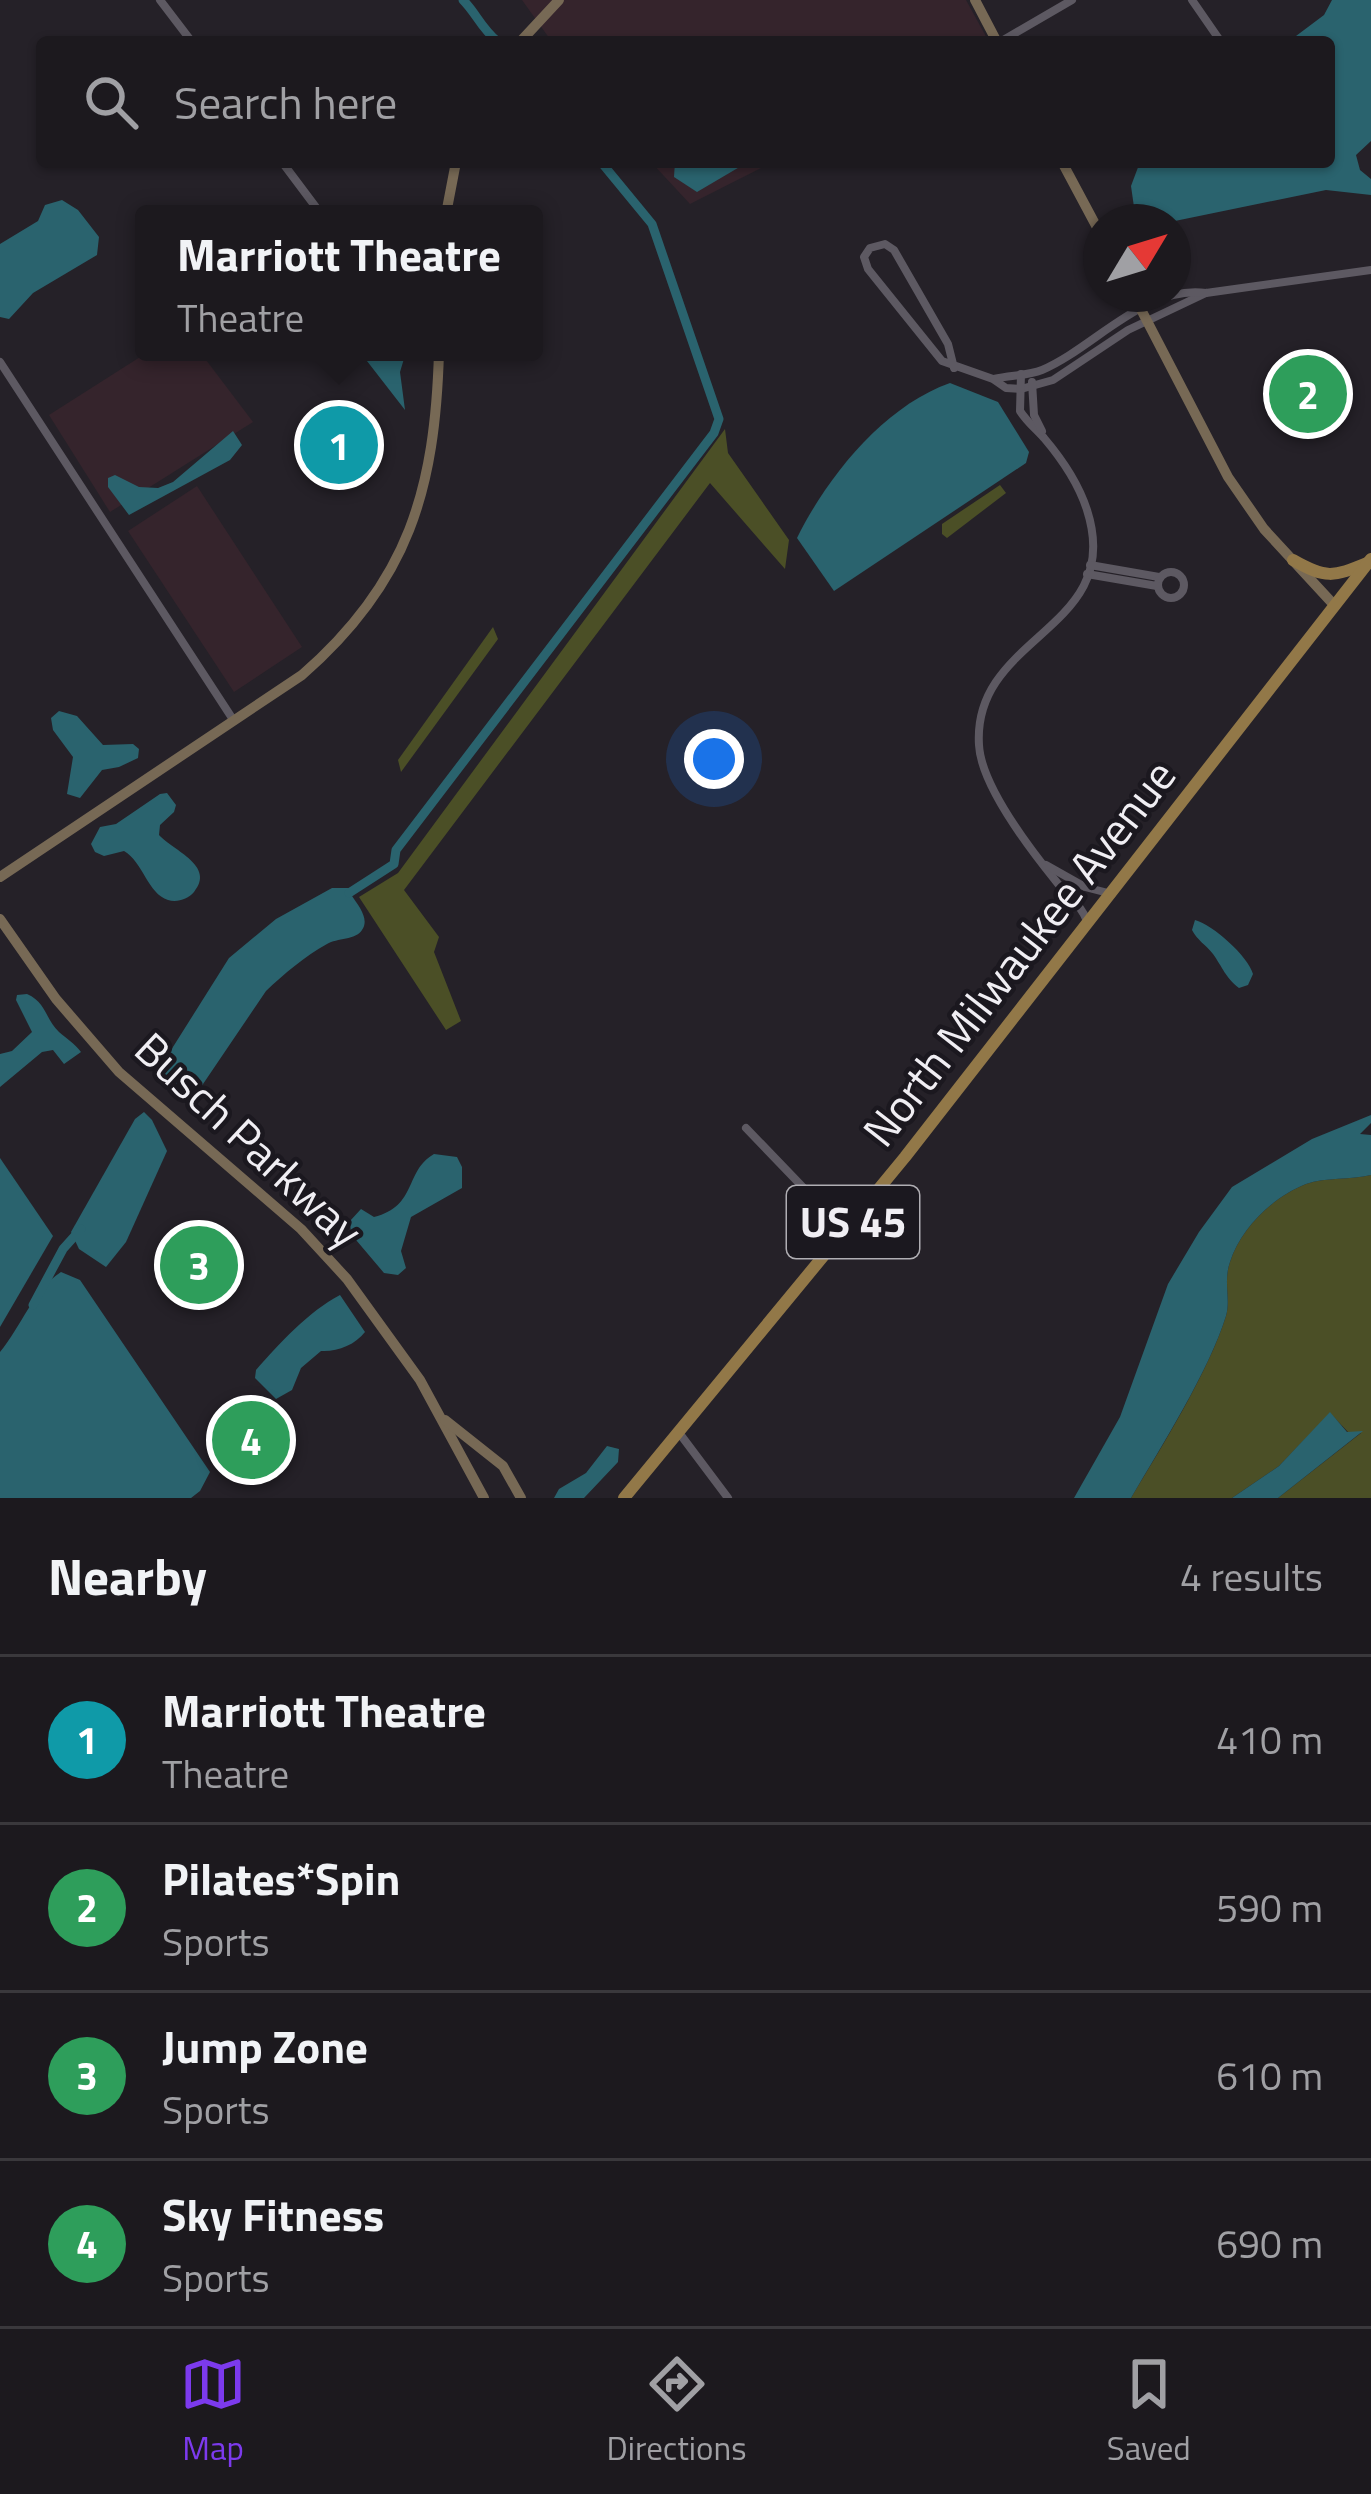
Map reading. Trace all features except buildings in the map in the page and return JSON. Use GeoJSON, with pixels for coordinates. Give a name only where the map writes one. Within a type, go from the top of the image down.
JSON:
{"type":"FeatureCollection","features":[{"type":"Feature","properties":{"kind":"main road"},"geometry":{"type":"LineString","coordinates":[[1293,560],[1320,575],[1336,575],[1370,561]]}},
{"type":"Feature","properties":{"kind":"main road","name":"North Milwaukee Avenue"},"geometry":{"type":"LineString","coordinates":[[625,1498],[845,1231],[1370,561]]}},
{"type":"Feature","properties":{"kind":"street"},"geometry":{"type":"LineString","coordinates":[[160,0],[187,36]]}},
{"type":"Feature","properties":{"kind":"street"},"geometry":{"type":"LineString","coordinates":[[526,36],[559,0]]}},
{"type":"Feature","properties":{"kind":"street"},"geometry":{"type":"LineString","coordinates":[[1009,36],[1072,0]]}},
{"type":"Feature","properties":{"kind":"street"},"geometry":{"type":"LineString","coordinates":[[1192,0],[1217,36]]}},
{"type":"Feature","properties":{"kind":"street"},"geometry":{"type":"LineString","coordinates":[[977,3],[995,36]]}},
{"type":"Feature","properties":{"kind":"street"},"geometry":{"type":"LineString","coordinates":[[286,168],[314,205]]}},
{"type":"Feature","properties":{"kind":"street"},"geometry":{"type":"LineString","coordinates":[[448,205],[456,168]]}},
{"type":"Feature","properties":{"kind":"street"},"geometry":{"type":"LineString","coordinates":[[1065,168],[1084,204]]}},
{"type":"Feature","properties":{"kind":"street"},"geometry":{"type":"LineString","coordinates":[[955,368],[949,344],[894,250],[880,244],[870,248],[864,257],[868,269],[934,354],[955,368],[993,379],[1006,388],[1053,380],[1128,330],[1206,293]]}},
{"type":"Feature","properties":{"kind":"street"},"geometry":{"type":"LineString","coordinates":[[1191,291],[1206,293],[1371,270]]}},
{"type":"Feature","properties":{"kind":"street"},"geometry":{"type":"LineString","coordinates":[[993,379],[1032,374],[1138,312]]}},
{"type":"Feature","properties":{"kind":"street"},"geometry":{"type":"LineString","coordinates":[[1142,312],[1228,477],[1264,530],[1335,606]]}},
{"type":"Feature","properties":{"kind":"street"},"geometry":{"type":"LineString","coordinates":[[0,877],[322,658],[363,612],[395,562],[428,476],[438,361]]}},
{"type":"Feature","properties":{"kind":"street"},"geometry":{"type":"LineString","coordinates":[[0,362],[235,721]]}},
{"type":"Feature","properties":{"kind":"street"},"geometry":{"type":"LineString","coordinates":[[1021,374],[1021,411],[1044,438]]}},
{"type":"Feature","properties":{"kind":"street"},"geometry":{"type":"LineString","coordinates":[[1032,374],[1034,415],[1088,511],[1093,536],[1089,570],[1077,600],[1063,617],[1004,666],[992,685],[980,725],[982,767],[1058,884],[1080,903],[1088,925]]}},
{"type":"Feature","properties":{"kind":"street"},"geometry":{"type":"LineString","coordinates":[[1089,570],[1158,581]]}},
{"type":"Feature","properties":{"kind":"street"},"geometry":{"type":"LineString","coordinates":[[1044,864],[1085,887],[1112,894]]}},
{"type":"Feature","properties":{"kind":"street","name":"Busch Parkway"},"geometry":{"type":"LineString","coordinates":[[0,919],[56,999],[119,1072],[325,1254],[385,1329],[443,1419],[484,1498]]}},
{"type":"Feature","properties":{"kind":"street"},"geometry":{"type":"LineString","coordinates":[[746,1129],[845,1231]]}},
{"type":"Feature","properties":{"kind":"street","name":"Busch Parkway"},"geometry":{"type":"LineString","coordinates":[[443,1419],[502,1466],[521,1498]]}},
{"type":"Feature","properties":{"kind":"street"},"geometry":{"type":"LineString","coordinates":[[680,1434],[728,1498]]}},
{"type":"Feature","properties":{"kind":"shaded area"},"geometry":{"type":"Polygon","coordinates":[[[522,0],[966,0],[986,36],[548,36],[522,0]]]}},
{"type":"Feature","properties":{"kind":"shaded area"},"geometry":{"type":"Polygon","coordinates":[[[657,168],[761,168],[690,204],[657,168]]]}},
{"type":"Feature","properties":{"kind":"shaded area"},"geometry":{"type":"Polygon","coordinates":[[[135,360],[207,361],[253,422],[110,512],[49,415],[135,360]]]}},
{"type":"Feature","properties":{"kind":"shaded area"},"geometry":{"type":"Polygon","coordinates":[[[197,486],[302,647],[234,692],[128,531],[197,486]]]}},
{"type":"Feature","properties":{"kind":"green space"},"geometry":{"type":"Polygon","coordinates":[[[725,429],[728,453],[789,540],[785,569],[710,483],[404,890],[439,937],[434,952],[461,1021],[446,1030],[359,897],[398,873],[725,429]]]}},
{"type":"Feature","properties":{"kind":"green space"},"geometry":{"type":"Polygon","coordinates":[[[1000,485],[1006,493],[947,538],[942,534],[942,524],[1000,485]]]}},
{"type":"Feature","properties":{"kind":"green space"},"geometry":{"type":"Polygon","coordinates":[[[493,627],[498,639],[401,772],[398,760],[493,627]]]}},
{"type":"Feature","properties":{"kind":"green space"},"geometry":{"type":"Polygon","coordinates":[[[1371,1175],[1371,1498],[1278,1498],[1361,1433],[1348,1432],[1330,1413],[1279,1466],[1232,1498],[1131,1498],[1208,1361],[1226,1316],[1230,1262],[1250,1226],[1282,1197],[1306,1184],[1371,1175]]]}},
{"type":"Feature","properties":{"kind":"water"},"geometry":{"type":"Polygon","coordinates":[[[1332,0],[1371,0],[1371,141],[1356,155],[1360,170],[1371,179],[1371,195],[1326,190],[1191,218],[1191,204],[1134,204],[1131,186],[1138,168],[1335,168],[1335,36],[1296,36],[1324,15],[1332,0]]]}},
{"type":"Feature","properties":{"kind":"water"},"geometry":{"type":"Polygon","coordinates":[[[675,168],[738,168],[697,192],[674,177],[675,168]]]}},
{"type":"Feature","properties":{"kind":"water"},"geometry":{"type":"Polygon","coordinates":[[[62,200],[78,210],[99,237],[97,255],[33,293],[9,319],[0,317],[0,244],[38,221],[45,205],[62,200]]]}},
{"type":"Feature","properties":{"kind":"water"},"geometry":{"type":"Polygon","coordinates":[[[367,361],[403,361],[400,372],[405,410],[367,361]]]}},
{"type":"Feature","properties":{"kind":"water"},"geometry":{"type":"Polygon","coordinates":[[[950,383],[998,402],[1029,452],[1026,463],[834,591],[797,538],[809,515],[841,468],[880,426],[902,408],[950,383]]]}},
{"type":"Feature","properties":{"kind":"water"},"geometry":{"type":"Polygon","coordinates":[[[233,431],[242,445],[230,460],[129,515],[108,487],[108,478],[115,475],[139,487],[158,488],[173,482],[233,431]]]}},
{"type":"Feature","properties":{"kind":"water"},"geometry":{"type":"Polygon","coordinates":[[[59,711],[77,716],[103,745],[133,744],[139,749],[138,758],[102,770],[80,798],[67,794],[73,757],[53,730],[51,718],[59,711]]]}},
{"type":"Feature","properties":{"kind":"water"},"geometry":{"type":"Polygon","coordinates":[[[167,793],[176,805],[160,825],[159,835],[200,874],[194,892],[175,901],[161,897],[124,851],[104,856],[91,844],[100,827],[116,824],[167,793]]]}},
{"type":"Feature","properties":{"kind":"water"},"geometry":{"type":"Polygon","coordinates":[[[332,888],[356,888],[352,896],[364,917],[362,930],[319,949],[280,978],[266,991],[201,1087],[188,1096],[175,1097],[163,1086],[161,1066],[229,958],[276,919],[332,888]]]}},
{"type":"Feature","properties":{"kind":"water"},"geometry":{"type":"Polygon","coordinates":[[[1195,920],[1237,950],[1253,974],[1248,985],[1239,988],[1230,980],[1194,934],[1195,920]]]}},
{"type":"Feature","properties":{"kind":"water"},"geometry":{"type":"Polygon","coordinates":[[[27,994],[81,1052],[64,1064],[53,1050],[42,1052],[0,1087],[0,1054],[12,1051],[32,1032],[16,1000],[17,995],[27,994]]]}},
{"type":"Feature","properties":{"kind":"water"},"geometry":{"type":"Polygon","coordinates":[[[144,1112],[167,1151],[126,1242],[106,1267],[79,1249],[71,1232],[135,1119],[144,1112]]]}},
{"type":"Feature","properties":{"kind":"water"},"geometry":{"type":"Polygon","coordinates":[[[1371,1115],[1371,1123],[1360,1134],[1371,1135],[1371,1175],[1314,1182],[1294,1190],[1260,1215],[1242,1237],[1228,1269],[1227,1310],[1218,1338],[1131,1498],[1074,1498],[1120,1417],[1168,1284],[1232,1187],[1312,1139],[1371,1115]]]}},
{"type":"Feature","properties":{"kind":"water"},"geometry":{"type":"Polygon","coordinates":[[[434,1154],[457,1157],[462,1188],[411,1217],[401,1251],[406,1268],[398,1275],[384,1273],[351,1234],[350,1221],[361,1209],[374,1217],[398,1205],[418,1169],[434,1154]]]}},
{"type":"Feature","properties":{"kind":"water"},"geometry":{"type":"Polygon","coordinates":[[[0,1158],[53,1236],[0,1327],[0,1158]]]}},
{"type":"Feature","properties":{"kind":"water"},"geometry":{"type":"Polygon","coordinates":[[[61,1272],[80,1280],[210,1472],[191,1498],[0,1498],[0,1352],[35,1298],[61,1272]]]}},
{"type":"Feature","properties":{"kind":"water"},"geometry":{"type":"Polygon","coordinates":[[[340,1295],[365,1332],[345,1347],[321,1351],[301,1368],[292,1390],[276,1399],[255,1378],[256,1370],[306,1319],[340,1295]]]}},
{"type":"Feature","properties":{"kind":"water"},"geometry":{"type":"Polygon","coordinates":[[[1330,1412],[1347,1432],[1363,1431],[1278,1498],[1232,1498],[1279,1466],[1330,1412]]]}},
{"type":"Feature","properties":{"kind":"water"},"geometry":{"type":"Polygon","coordinates":[[[607,1446],[619,1449],[618,1462],[584,1498],[554,1498],[559,1489],[586,1473],[607,1446]]]}},
{"type":"Feature","properties":{"kind":"waterway"},"geometry":{"type":"LineString","coordinates":[[463,0],[492,36]]}},
{"type":"Feature","properties":{"kind":"waterway"},"geometry":{"type":"LineString","coordinates":[[349,893],[394,864],[396,850],[714,433],[719,419],[652,224],[606,168]]}},
{"type":"Feature","properties":{"kind":"waterway"},"geometry":{"type":"LineString","coordinates":[[33,1305],[63,1249],[81,1229]]}},
{"type":"Feature","properties":{"kind":"place","name":"Pilates*Spin"},"geometry":{"type":"Point","coordinates":[1308,394]}},
{"type":"Feature","properties":{"kind":"place","name":"Marriott Theatre"},"geometry":{"type":"Point","coordinates":[339,445]}},
{"type":"Feature","properties":{"kind":"place","name":"Jump Zone"},"geometry":{"type":"Point","coordinates":[199,1265]}},
{"type":"Feature","properties":{"kind":"place","name":"Sky Fitness"},"geometry":{"type":"Point","coordinates":[251,1440]}}]}
